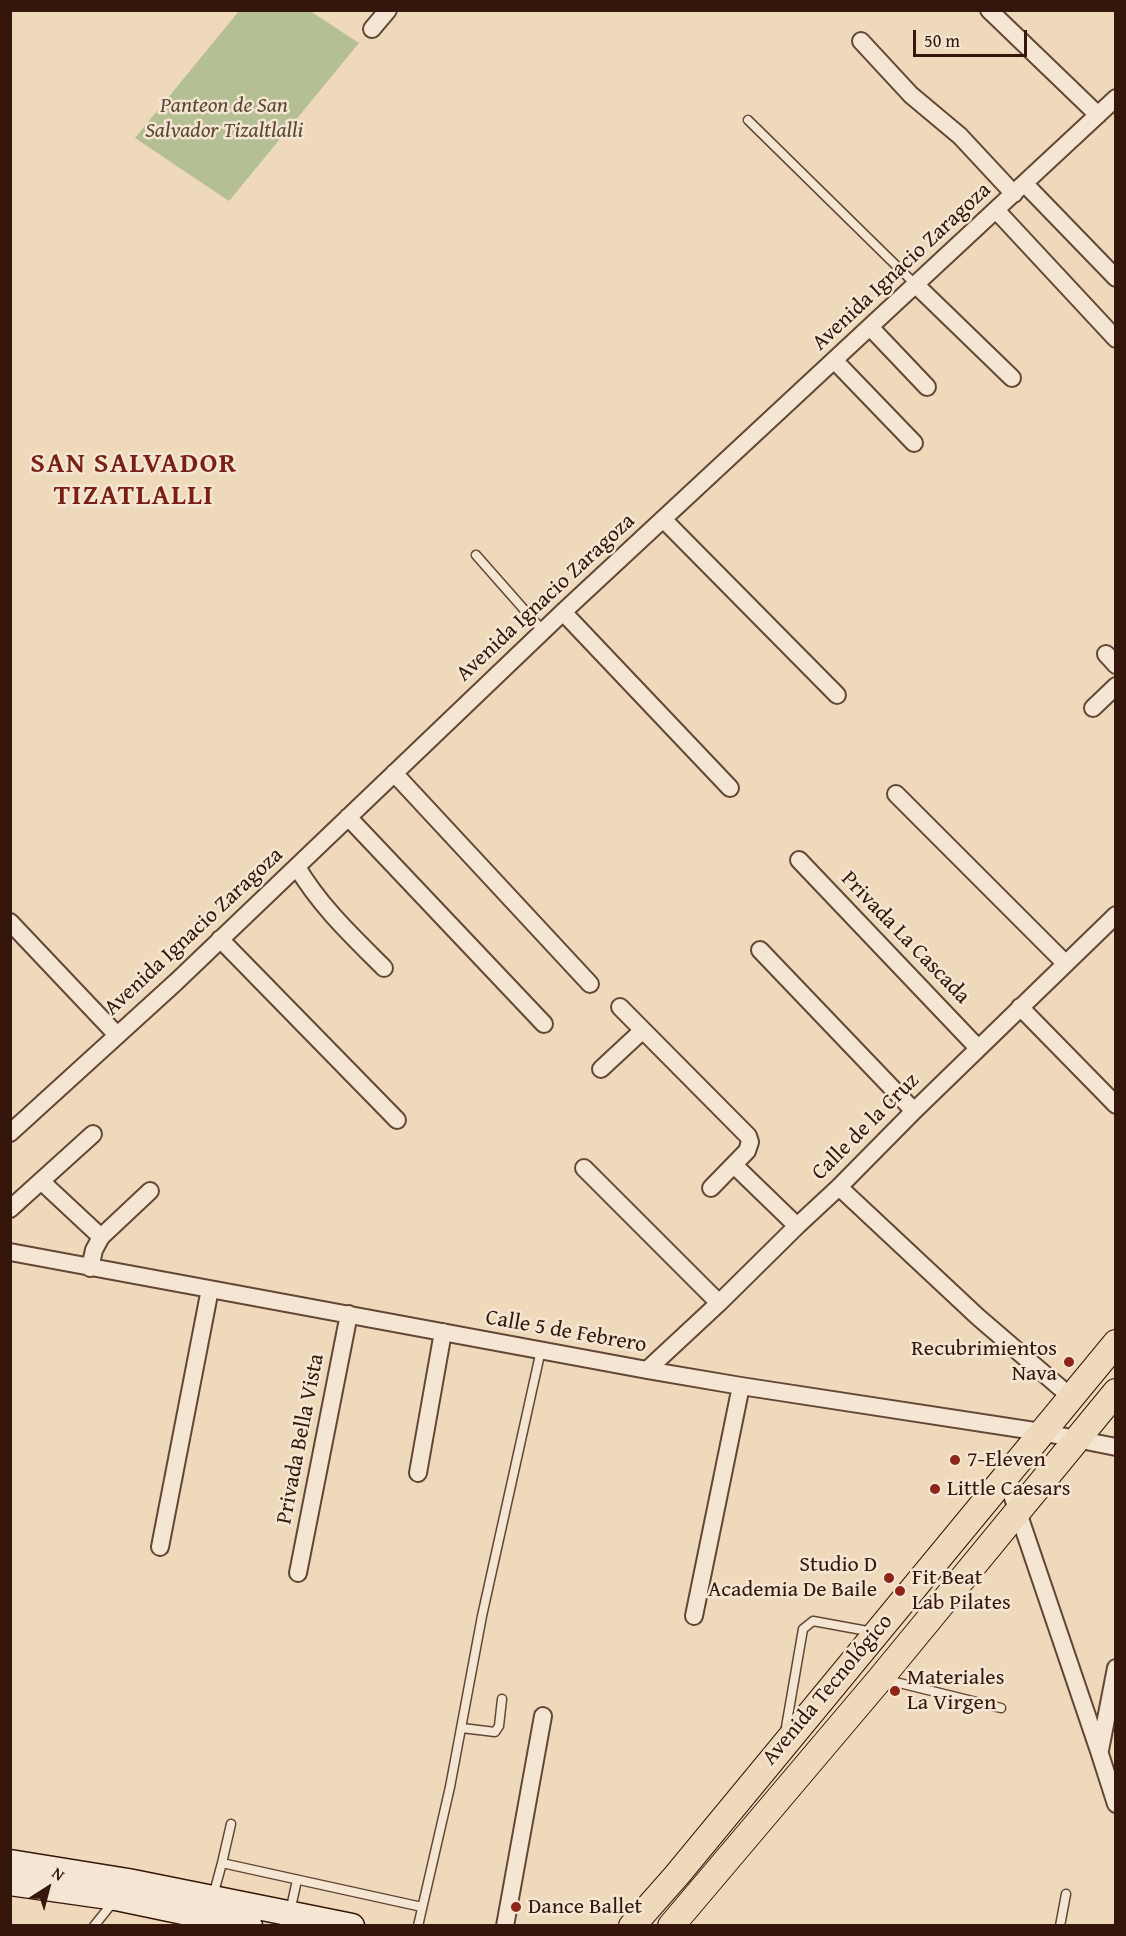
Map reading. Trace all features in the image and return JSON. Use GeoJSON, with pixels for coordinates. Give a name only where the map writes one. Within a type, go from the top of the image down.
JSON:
{"type":"FeatureCollection","features":[{"type":"Feature","properties":{"kind":"main road","name":"Avenida Tecnológico"},"geometry":{"type":"LineString","coordinates":[[632,1926],[677,1875],[1116,1343]]}},
{"type":"Feature","properties":{"kind":"main road","name":"Avenida Tecnológico"},"geometry":{"type":"LineString","coordinates":[[671,1926],[1116,1392]]}},
{"type":"Feature","properties":{"kind":"main road"},"geometry":{"type":"LineString","coordinates":[[10,1862],[122,1890],[250,1926]]}},
{"type":"Feature","properties":{"kind":"main road"},"geometry":{"type":"LineString","coordinates":[[10,1883],[213,1897],[352,1926]]}},
{"type":"Feature","properties":{"kind":"street"},"geometry":{"type":"LineString","coordinates":[[372,29],[388,10]]}},
{"type":"Feature","properties":{"kind":"street"},"geometry":{"type":"LineString","coordinates":[[989,10],[1098,115]]}},
{"type":"Feature","properties":{"kind":"street"},"geometry":{"type":"LineString","coordinates":[[861,41],[911,95],[960,136],[1116,278]]}},
{"type":"Feature","properties":{"kind":"street","name":"Avenida Ignacio Zaragoza"},"geometry":{"type":"LineString","coordinates":[[10,1133],[297,867],[563,612],[1116,98]]}},
{"type":"Feature","properties":{"kind":"street"},"geometry":{"type":"LineString","coordinates":[[996,210],[1116,339]]}},
{"type":"Feature","properties":{"kind":"street"},"geometry":{"type":"LineString","coordinates":[[916,285],[1012,378]]}},
{"type":"Feature","properties":{"kind":"street"},"geometry":{"type":"LineString","coordinates":[[870,327],[927,387]]}},
{"type":"Feature","properties":{"kind":"street"},"geometry":{"type":"LineString","coordinates":[[834,360],[914,443]]}},
{"type":"Feature","properties":{"kind":"street"},"geometry":{"type":"LineString","coordinates":[[663,519],[837,695]]}},
{"type":"Feature","properties":{"kind":"street"},"geometry":{"type":"LineString","coordinates":[[563,612],[730,788]]}},
{"type":"Feature","properties":{"kind":"street"},"geometry":{"type":"LineString","coordinates":[[1093,708],[1116,686]]}},
{"type":"Feature","properties":{"kind":"street"},"geometry":{"type":"LineString","coordinates":[[393,774],[591,984]]}},
{"type":"Feature","properties":{"kind":"street"},"geometry":{"type":"LineString","coordinates":[[896,794],[1065,963]]}},
{"type":"Feature","properties":{"kind":"street"},"geometry":{"type":"LineString","coordinates":[[348,817],[543,1024]]}},
{"type":"Feature","properties":{"kind":"street","name":"Privada La Cascada"},"geometry":{"type":"LineString","coordinates":[[799,860],[978,1048]]}},
{"type":"Feature","properties":{"kind":"street"},"geometry":{"type":"LineString","coordinates":[[297,867],[311,890],[341,926],[384,968]]}},
{"type":"Feature","properties":{"kind":"street","name":"Calle de la Cruz"},"geometry":{"type":"LineString","coordinates":[[647,1370],[839,1187],[1116,915]]}},
{"type":"Feature","properties":{"kind":"street"},"geometry":{"type":"LineString","coordinates":[[10,922],[117,1035]]}},
{"type":"Feature","properties":{"kind":"street"},"geometry":{"type":"LineString","coordinates":[[220,939],[397,1120]]}},
{"type":"Feature","properties":{"kind":"street"},"geometry":{"type":"LineString","coordinates":[[760,950],[914,1111]]}},
{"type":"Feature","properties":{"kind":"street"},"geometry":{"type":"LineString","coordinates":[[620,1006],[748,1136],[749,1147],[711,1188]]}},
{"type":"Feature","properties":{"kind":"street"},"geometry":{"type":"LineString","coordinates":[[1020,1007],[1116,1105]]}},
{"type":"Feature","properties":{"kind":"street"},"geometry":{"type":"LineString","coordinates":[[601,1069],[643,1030]]}},
{"type":"Feature","properties":{"kind":"street"},"geometry":{"type":"LineString","coordinates":[[10,1209],[93,1134]]}},
{"type":"Feature","properties":{"kind":"street"},"geometry":{"type":"LineString","coordinates":[[734,1165],[797,1226]]}},
{"type":"Feature","properties":{"kind":"street"},"geometry":{"type":"LineString","coordinates":[[584,1168],[719,1303]]}},
{"type":"Feature","properties":{"kind":"street"},"geometry":{"type":"LineString","coordinates":[[41,1181],[101,1237]]}},
{"type":"Feature","properties":{"kind":"street"},"geometry":{"type":"LineString","coordinates":[[839,1187],[978,1317],[1071,1397]]}},
{"type":"Feature","properties":{"kind":"street"},"geometry":{"type":"LineString","coordinates":[[90,1268],[96,1245],[101,1237],[150,1191]]}},
{"type":"Feature","properties":{"kind":"street","name":"Calle 5 de Febrero"},"geometry":{"type":"LineString","coordinates":[[10,1252],[647,1370],[1041,1432],[1116,1447]]}},
{"type":"Feature","properties":{"kind":"street"},"geometry":{"type":"LineString","coordinates":[[160,1547],[210,1289]]}},
{"type":"Feature","properties":{"kind":"street","name":"Privada Bella Vista"},"geometry":{"type":"LineString","coordinates":[[298,1573],[349,1314]]}},
{"type":"Feature","properties":{"kind":"street"},"geometry":{"type":"LineString","coordinates":[[418,1473],[443,1332]]}},
{"type":"Feature","properties":{"kind":"street"},"geometry":{"type":"LineString","coordinates":[[694,1616],[741,1386]]}},
{"type":"Feature","properties":{"kind":"street"},"geometry":{"type":"LineString","coordinates":[[1006,1477],[1116,1804]]}},
{"type":"Feature","properties":{"kind":"street"},"geometry":{"type":"LineString","coordinates":[[1100,1751],[1116,1668]]}},
{"type":"Feature","properties":{"kind":"street"},"geometry":{"type":"LineString","coordinates":[[505,1926],[543,1716]]}},
{"type":"Feature","properties":{"kind":"lane"},"geometry":{"type":"LineString","coordinates":[[748,120],[916,285]]}},
{"type":"Feature","properties":{"kind":"lane"},"geometry":{"type":"LineString","coordinates":[[476,555],[543,631]]}},
{"type":"Feature","properties":{"kind":"lane"},"geometry":{"type":"LineString","coordinates":[[418,1926],[462,1728],[482,1616],[541,1350]]}},
{"type":"Feature","properties":{"kind":"lane"},"geometry":{"type":"LineString","coordinates":[[783,1745],[803,1629],[813,1621],[876,1632]]}},
{"type":"Feature","properties":{"kind":"lane"},"geometry":{"type":"LineString","coordinates":[[880,1678],[1001,1708]]}},
{"type":"Feature","properties":{"kind":"lane"},"geometry":{"type":"LineString","coordinates":[[462,1728],[495,1732],[499,1726],[502,1699]]}},
{"type":"Feature","properties":{"kind":"lane"},"geometry":{"type":"LineString","coordinates":[[213,1897],[231,1824]]}},
{"type":"Feature","properties":{"kind":"lane"},"geometry":{"type":"LineString","coordinates":[[222,1863],[422,1907]]}},
{"type":"Feature","properties":{"kind":"lane"},"geometry":{"type":"LineString","coordinates":[[290,1913],[297,1880]]}},
{"type":"Feature","properties":{"kind":"lane"},"geometry":{"type":"LineString","coordinates":[[94,1926],[122,1890]]}},
{"type":"Feature","properties":{"kind":"lane"},"geometry":{"type":"LineString","coordinates":[[1060,1926],[1066,1894]]}},
{"type":"Feature","properties":{"kind":"green space","name":"Panteon de San Salvador Tizaltlalli"},"geometry":{"type":"Polygon","coordinates":[[[239,11],[310,11],[359,43],[229,201],[135,138],[239,11]]]}},
{"type":"Feature","properties":{"kind":"place","name":"Recubrimientos Nava"},"geometry":{"type":"Point","coordinates":[1069,1362]}},
{"type":"Feature","properties":{"kind":"place","name":"7-Eleven"},"geometry":{"type":"Point","coordinates":[955,1460]}},
{"type":"Feature","properties":{"kind":"place","name":"Little Caesars"},"geometry":{"type":"Point","coordinates":[935,1489]}},
{"type":"Feature","properties":{"kind":"place","name":"Studio D Academia De Baile"},"geometry":{"type":"Point","coordinates":[889,1578]}},
{"type":"Feature","properties":{"kind":"place","name":"Fit Beat Lab Pilates"},"geometry":{"type":"Point","coordinates":[900,1591]}},
{"type":"Feature","properties":{"kind":"place","name":"Materiales La Virgen"},"geometry":{"type":"Point","coordinates":[895,1691]}},
{"type":"Feature","properties":{"kind":"place","name":"Dance Ballet"},"geometry":{"type":"Point","coordinates":[516,1907]}},
{"type":"Feature","properties":{"kind":"district","name":"SAN SALVADOR TIZATLALLI"},"geometry":{"type":"Point","coordinates":[134,481]}}]}
